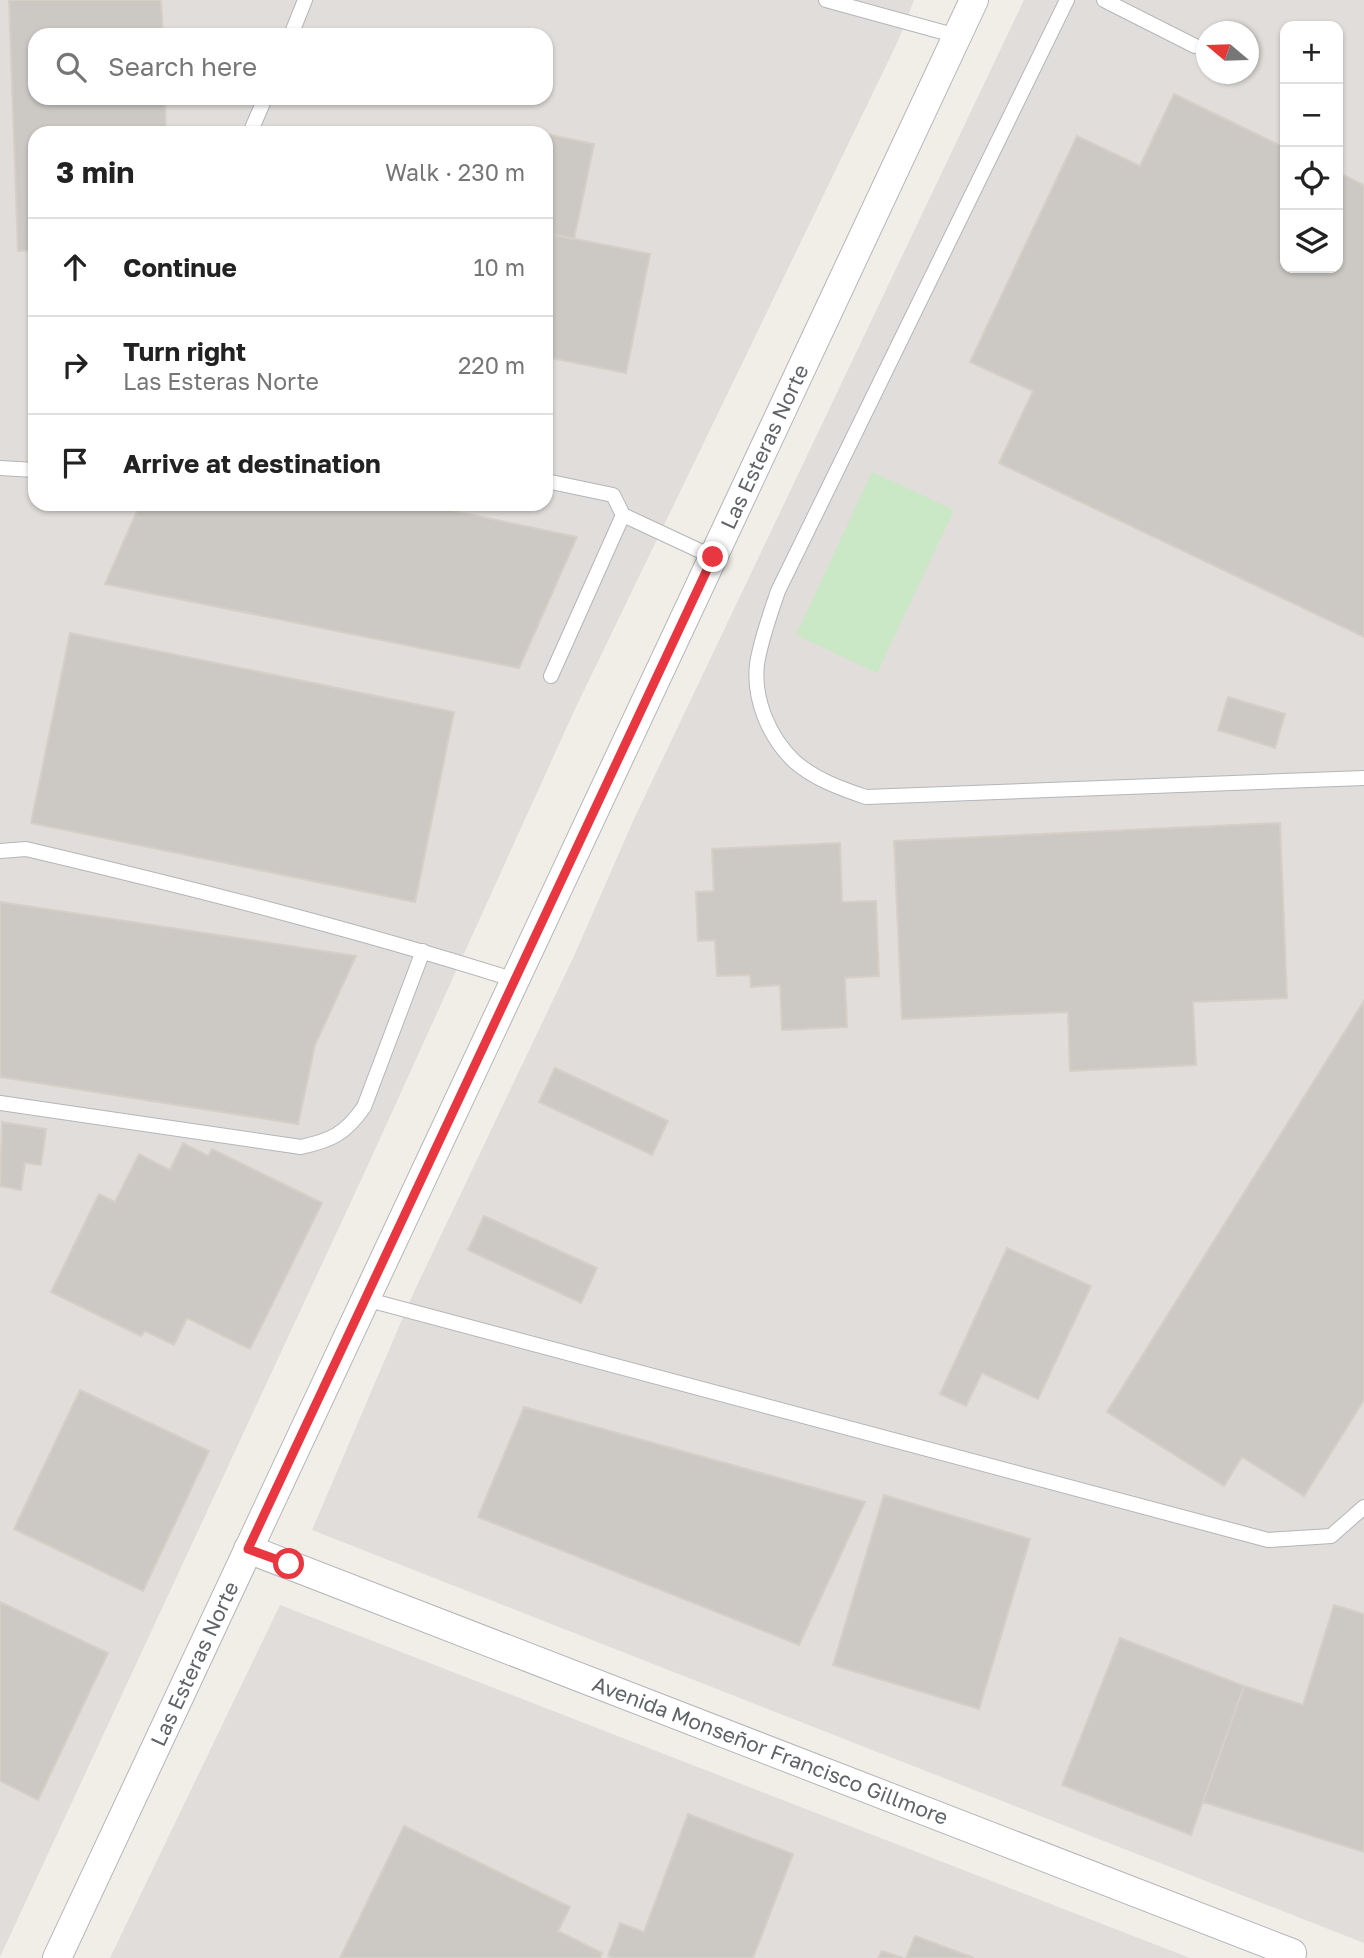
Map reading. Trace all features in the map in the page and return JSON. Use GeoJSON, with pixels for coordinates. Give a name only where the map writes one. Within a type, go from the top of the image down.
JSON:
{"type":"FeatureCollection","features":[{"type":"Feature","properties":{"kind":"street","name":"Las Esteras Norte"},"geometry":{"type":"LineString","coordinates":[[57,1958],[974,0]]}},
{"type":"Feature","properties":{"kind":"street","name":"Avenida Monseñor Francisco Gillmore"},"geometry":{"type":"LineString","coordinates":[[248,1549],[1292,1953]]}},
{"type":"Feature","properties":{"kind":"lane"},"geometry":{"type":"LineString","coordinates":[[294,28],[305,0]]}},
{"type":"Feature","properties":{"kind":"lane"},"geometry":{"type":"LineString","coordinates":[[826,0],[864,5],[957,36]]}},
{"type":"Feature","properties":{"kind":"lane"},"geometry":{"type":"LineString","coordinates":[[1067,0],[778,591],[765,629],[757,666],[758,701],[773,733],[795,762],[835,787],[866,797],[1364,778]]}},
{"type":"Feature","properties":{"kind":"lane"},"geometry":{"type":"LineString","coordinates":[[1104,0],[1195,46]]}},
{"type":"Feature","properties":{"kind":"lane"},"geometry":{"type":"LineString","coordinates":[[253,126],[262,105]]}},
{"type":"Feature","properties":{"kind":"lane"},"geometry":{"type":"LineString","coordinates":[[0,468],[28,470]]}},
{"type":"Feature","properties":{"kind":"lane"},"geometry":{"type":"LineString","coordinates":[[553,482],[613,495],[623,515],[713,557]]}},
{"type":"Feature","properties":{"kind":"lane"},"geometry":{"type":"LineString","coordinates":[[551,676],[623,515]]}},
{"type":"Feature","properties":{"kind":"lane"},"geometry":{"type":"LineString","coordinates":[[0,851],[26,849],[207,891],[423,951],[515,980]]}},
{"type":"Feature","properties":{"kind":"lane"},"geometry":{"type":"LineString","coordinates":[[0,1103],[301,1147],[329,1140],[351,1126],[364,1107],[423,951]]}},
{"type":"Feature","properties":{"kind":"lane"},"geometry":{"type":"LineString","coordinates":[[365,1299],[1268,1540],[1331,1535],[1364,1507]]}},
{"type":"Feature","properties":{"kind":"shaded area"},"geometry":{"type":"Polygon","coordinates":[[[0,0],[914,0],[898,41],[575,709],[368,1165],[0,1957],[0,0]]]}},
{"type":"Feature","properties":{"kind":"shaded area"},"geometry":{"type":"Polygon","coordinates":[[[1024,0],[1364,0],[1364,1943],[312,1530],[413,1294],[574,956],[634,819],[1024,0]]]}},
{"type":"Feature","properties":{"kind":"shaded area"},"geometry":{"type":"Polygon","coordinates":[[[280,1605],[1190,1958],[110,1958],[280,1605]]]}},
{"type":"Feature","properties":{"kind":"green space"},"geometry":{"type":"Polygon","coordinates":[[[872,472],[954,510],[877,673],[796,635],[872,472]]]}},
{"type":"Feature","properties":{"kind":"building"},"geometry":{"type":"Polygon","coordinates":[[[9,0],[161,0],[163,28],[28,28],[28,105],[165,105],[166,126],[28,126],[28,250],[18,251],[9,0]]]}},
{"type":"Feature","properties":{"kind":"building"},"geometry":{"type":"Polygon","coordinates":[[[1174,94],[1280,146],[1280,273],[1343,273],[1343,174],[1364,185],[1364,637],[999,463],[1033,391],[970,362],[1077,136],[1140,166],[1174,94]]]}},
{"type":"Feature","properties":{"kind":"building"},"geometry":{"type":"Polygon","coordinates":[[[553,135],[594,144],[574,239],[553,234],[553,135]]]}},
{"type":"Feature","properties":{"kind":"building"},"geometry":{"type":"Polygon","coordinates":[[[553,234],[650,254],[626,373],[553,358],[553,234]]]}},
{"type":"Feature","properties":{"kind":"building"},"geometry":{"type":"Polygon","coordinates":[[[137,511],[454,511],[577,537],[519,668],[105,584],[137,511]]]}},
{"type":"Feature","properties":{"kind":"building"},"geometry":{"type":"Polygon","coordinates":[[[70,633],[454,712],[415,902],[31,823],[70,633]]]}},
{"type":"Feature","properties":{"kind":"building"},"geometry":{"type":"Polygon","coordinates":[[[1228,697],[1285,714],[1275,748],[1218,730],[1228,697]]]}},
{"type":"Feature","properties":{"kind":"building"},"geometry":{"type":"Polygon","coordinates":[[[1280,823],[1287,998],[1193,1002],[1196,1065],[1070,1071],[1068,1012],[902,1019],[894,841],[1280,823]]]}},
{"type":"Feature","properties":{"kind":"building"},"geometry":{"type":"Polygon","coordinates":[[[840,843],[842,902],[876,901],[879,976],[845,978],[847,1027],[782,1030],[780,985],[751,987],[750,975],[717,976],[715,940],[698,941],[696,892],[714,891],[712,849],[840,843]]]}},
{"type":"Feature","properties":{"kind":"building"},"geometry":{"type":"Polygon","coordinates":[[[0,902],[356,956],[315,1045],[298,1124],[0,1077],[0,902]]]}},
{"type":"Feature","properties":{"kind":"building"},"geometry":{"type":"Polygon","coordinates":[[[1364,1001],[1364,1400],[1304,1496],[1242,1457],[1224,1486],[1107,1412],[1364,1001]]]}},
{"type":"Feature","properties":{"kind":"building"},"geometry":{"type":"Polygon","coordinates":[[[555,1068],[668,1121],[652,1155],[539,1102],[555,1068]]]}},
{"type":"Feature","properties":{"kind":"building"},"geometry":{"type":"Polygon","coordinates":[[[2,1122],[46,1129],[41,1165],[25,1163],[21,1190],[0,1186],[2,1122]]]}},
{"type":"Feature","properties":{"kind":"building"},"geometry":{"type":"Polygon","coordinates":[[[183,1143],[208,1156],[212,1149],[322,1203],[250,1349],[187,1318],[174,1345],[145,1331],[141,1336],[51,1292],[99,1194],[115,1202],[139,1154],[170,1170],[183,1143]]]}},
{"type":"Feature","properties":{"kind":"building"},"geometry":{"type":"Polygon","coordinates":[[[484,1216],[597,1268],[581,1303],[468,1250],[484,1216]]]}},
{"type":"Feature","properties":{"kind":"building"},"geometry":{"type":"Polygon","coordinates":[[[1007,1248],[1091,1286],[1038,1399],[982,1373],[966,1406],[940,1394],[1007,1248]]]}},
{"type":"Feature","properties":{"kind":"building"},"geometry":{"type":"Polygon","coordinates":[[[80,1390],[209,1451],[143,1591],[14,1529],[80,1390]]]}},
{"type":"Feature","properties":{"kind":"building"},"geometry":{"type":"Polygon","coordinates":[[[524,1407],[865,1502],[799,1645],[478,1517],[524,1407]]]}},
{"type":"Feature","properties":{"kind":"building"},"geometry":{"type":"Polygon","coordinates":[[[884,1495],[1030,1539],[979,1709],[833,1665],[884,1495]]]}},
{"type":"Feature","properties":{"kind":"building"},"geometry":{"type":"Polygon","coordinates":[[[0,1602],[108,1653],[38,1800],[0,1781],[0,1602]]]}},
{"type":"Feature","properties":{"kind":"building"},"geometry":{"type":"Polygon","coordinates":[[[1334,1605],[1364,1614],[1364,1852],[1203,1802],[1244,1686],[1303,1705],[1334,1605]]]}},
{"type":"Feature","properties":{"kind":"building"},"geometry":{"type":"Polygon","coordinates":[[[1120,1638],[1244,1686],[1191,1835],[1062,1785],[1120,1638]]]}},
{"type":"Feature","properties":{"kind":"building"},"geometry":{"type":"Polygon","coordinates":[[[688,1814],[793,1854],[753,1958],[608,1956],[620,1923],[644,1932],[688,1814]]]}},
{"type":"Feature","properties":{"kind":"building"},"geometry":{"type":"Polygon","coordinates":[[[404,1826],[570,1907],[558,1931],[602,1953],[600,1958],[340,1958],[404,1826]]]}},
{"type":"Feature","properties":{"kind":"building"},"geometry":{"type":"Polygon","coordinates":[[[915,1936],[974,1958],[906,1958],[915,1936]]]}},
{"type":"Feature","properties":{"kind":"building"},"geometry":{"type":"Polygon","coordinates":[[[882,1951],[903,1958],[878,1958],[882,1951]]]}},
{"type":"Feature","properties":{"kind":"route"},"geometry":{"type":"LineString","coordinates":[[289,1564],[248,1549],[713,557]]}}]}
